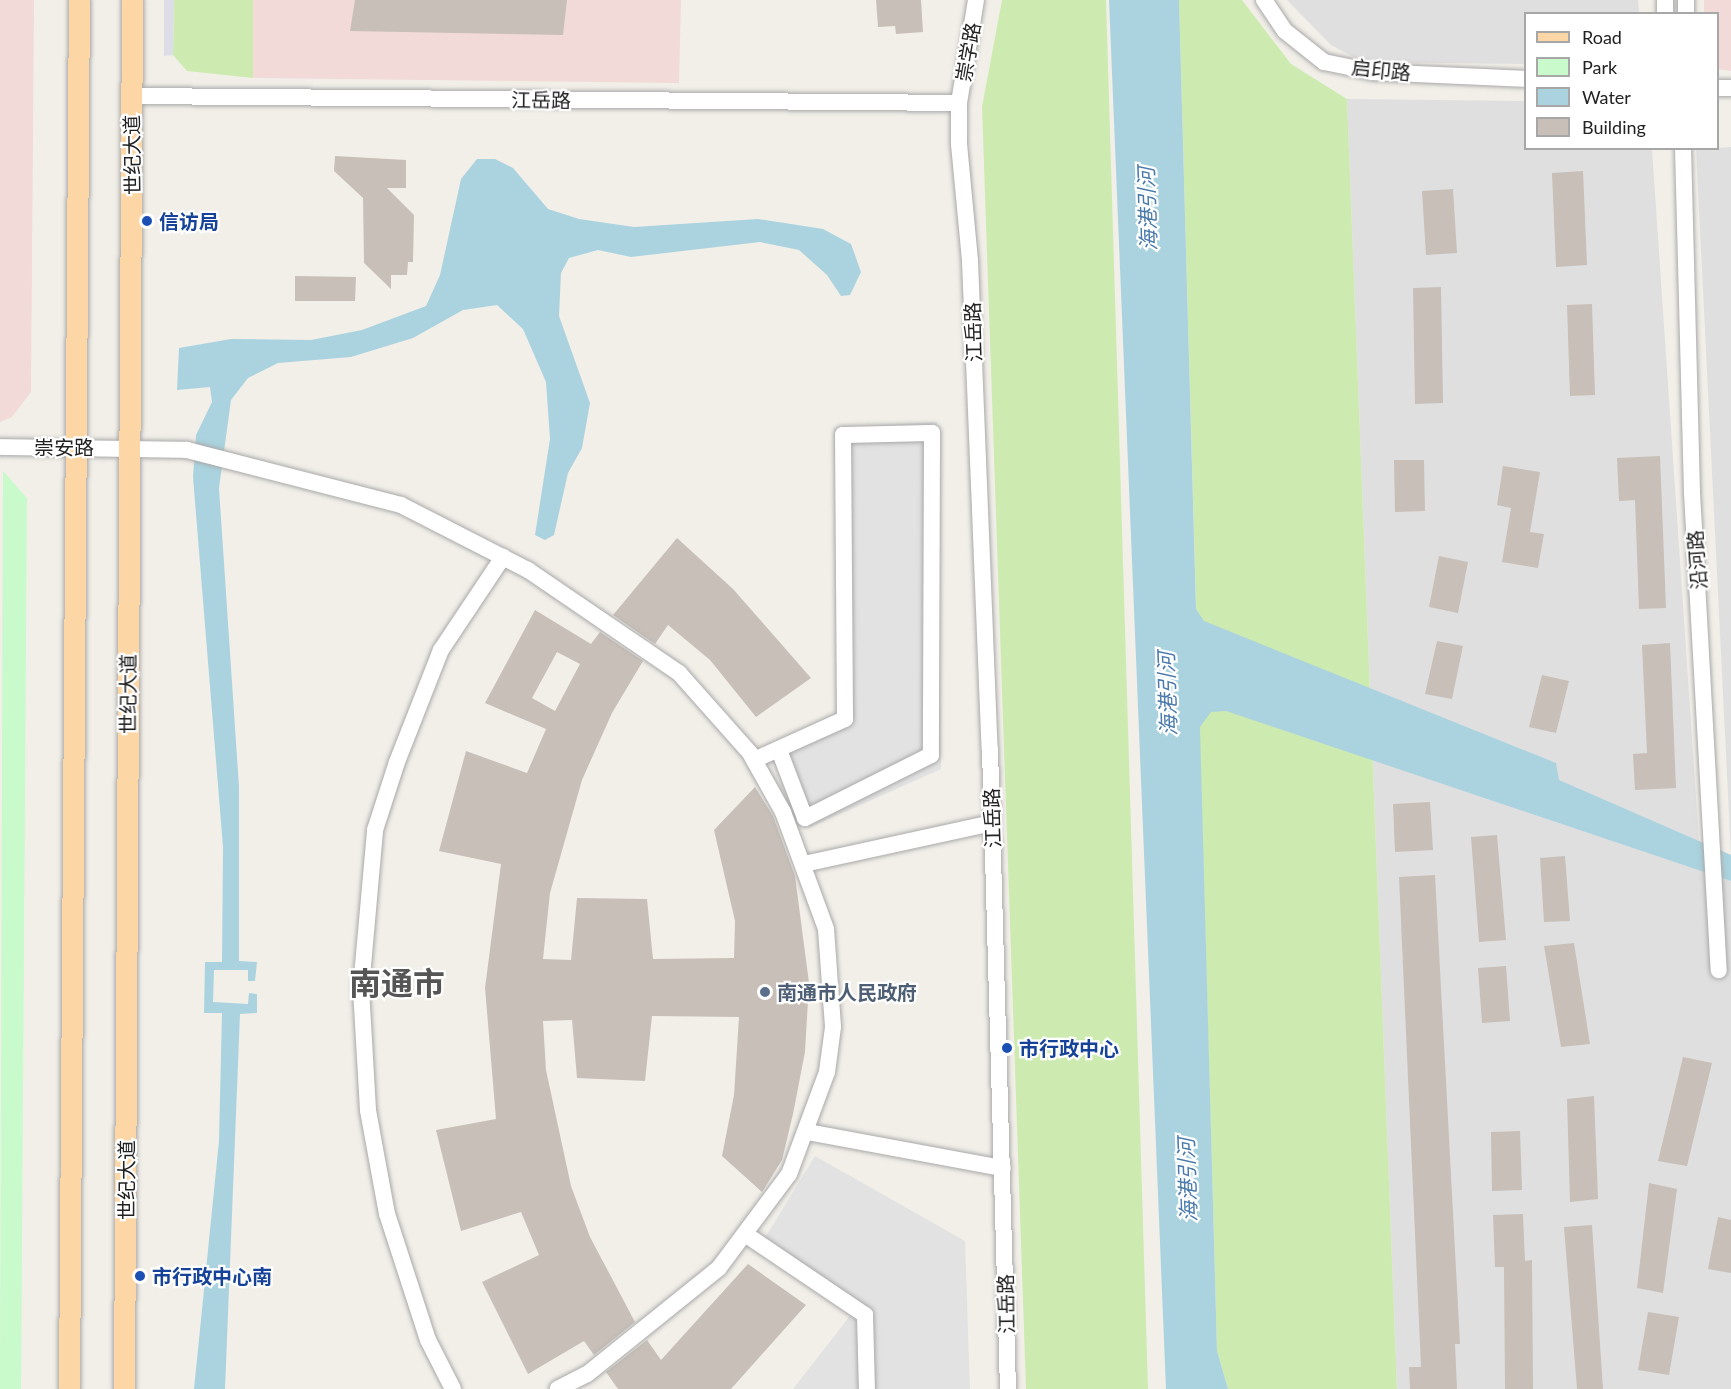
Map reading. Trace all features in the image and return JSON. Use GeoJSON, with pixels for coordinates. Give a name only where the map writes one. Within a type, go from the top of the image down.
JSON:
{"type":"FeatureCollection","features":[{"type":"Feature","properties":{"kind":"main road"},"geometry":{"type":"LineString","coordinates":[[69,1389],[79,447],[79,0]]}},
{"type":"Feature","properties":{"kind":"main road","name":"世纪大道"},"geometry":{"type":"LineString","coordinates":[[124,1389],[132,0]]}},
{"type":"Feature","properties":{"kind":"street","name":"崇学路"},"geometry":{"type":"LineString","coordinates":[[959,104],[976,0]]}},
{"type":"Feature","properties":{"kind":"street","name":"启印路"},"geometry":{"type":"LineString","coordinates":[[1264,0],[1285,31],[1324,62],[1373,72],[1524,79]]}},
{"type":"Feature","properties":{"kind":"street","name":"江岳路"},"geometry":{"type":"LineString","coordinates":[[131,96],[959,104],[993,823],[1008,1389]]}},
{"type":"Feature","properties":{"kind":"street","name":"沿河路"},"geometry":{"type":"LineString","coordinates":[[1683,150],[1692,493],[1715,832],[1719,970]]}},
{"type":"Feature","properties":{"kind":"street"},"geometry":{"type":"LineString","coordinates":[[754,760],[845,719],[843,435],[932,433],[931,755],[805,818],[779,750]]}},
{"type":"Feature","properties":{"kind":"street","name":"崇安路"},"geometry":{"type":"LineString","coordinates":[[0,447],[128,447],[187,450],[229,457],[401,505],[503,558],[679,673],[754,760],[804,864],[826,929],[833,1027],[827,1072],[808,1132],[789,1174],[719,1268],[567,1387]]}},
{"type":"Feature","properties":{"kind":"street"},"geometry":{"type":"LineString","coordinates":[[453,1389],[428,1340],[387,1214],[368,1110],[361,988],[375,830],[396,762],[441,650],[503,558]]}},
{"type":"Feature","properties":{"kind":"street"},"geometry":{"type":"LineString","coordinates":[[804,864],[993,823]]}},
{"type":"Feature","properties":{"kind":"street"},"geometry":{"type":"LineString","coordinates":[[808,1132],[1003,1168]]}},
{"type":"Feature","properties":{"kind":"street"},"geometry":{"type":"LineString","coordinates":[[744,1234],[866,1315],[867,1389]]}},
{"type":"Feature","properties":{"kind":"shaded area"},"geometry":{"type":"Polygon","coordinates":[[[0,0],[34,0],[31,392],[12,417],[0,422],[0,0]]]}},
{"type":"Feature","properties":{"kind":"shaded area"},"geometry":{"type":"Polygon","coordinates":[[[164,0],[174,0],[173,55],[164,56],[164,0]]]}},
{"type":"Feature","properties":{"kind":"shaded area"},"geometry":{"type":"Polygon","coordinates":[[[253,0],[681,0],[679,83],[253,78],[253,0]]]}},
{"type":"Feature","properties":{"kind":"shaded area"},"geometry":{"type":"Polygon","coordinates":[[[1287,0],[1638,0],[1639,12],[1524,12],[1524,64],[1363,62],[1331,45],[1287,0]]]}},
{"type":"Feature","properties":{"kind":"shaded area"},"geometry":{"type":"Polygon","coordinates":[[[1704,0],[1731,0],[1731,71],[1719,69],[1719,12],[1704,12],[1704,0]]]}},
{"type":"Feature","properties":{"kind":"shaded area"},"geometry":{"type":"Polygon","coordinates":[[[1347,99],[1524,101],[1524,150],[1652,150],[1701,870],[1731,881],[1731,1389],[1397,1389],[1347,99]]]}},
{"type":"Feature","properties":{"kind":"shaded area"},"geometry":{"type":"Polygon","coordinates":[[[1731,147],[1731,855],[1696,150],[1719,150],[1719,148],[1731,147]]]}},
{"type":"Feature","properties":{"kind":"shaded area"},"geometry":{"type":"Polygon","coordinates":[[[937,422],[941,769],[809,828],[780,742],[841,711],[834,428],[937,422]]]}},
{"type":"Feature","properties":{"kind":"shaded area"},"geometry":{"type":"Polygon","coordinates":[[[815,1156],[965,1241],[970,1389],[793,1389],[853,1312],[757,1251],[815,1156]]]}},
{"type":"Feature","properties":{"kind":"green space"},"geometry":{"type":"Polygon","coordinates":[[[174,0],[253,0],[253,78],[187,71],[173,55],[174,0]]]}},
{"type":"Feature","properties":{"kind":"green space"},"geometry":{"type":"Polygon","coordinates":[[[1002,0],[1106,0],[1148,1389],[1026,1389],[982,107],[1002,0]]]}},
{"type":"Feature","properties":{"kind":"green space"},"geometry":{"type":"Polygon","coordinates":[[[1179,0],[1242,0],[1291,64],[1347,99],[1397,1389],[1228,1389],[1217,1351],[1179,0]]]}},
{"type":"Feature","properties":{"kind":"green space"},"geometry":{"type":"Polygon","coordinates":[[[3,471],[27,498],[21,1389],[0,1389],[3,471]]]}},
{"type":"Feature","properties":{"kind":"water","name":"海港引河"},"geometry":{"type":"Polygon","coordinates":[[[1109,0],[1179,0],[1196,609],[1204,621],[1556,763],[1559,780],[1731,855],[1731,881],[1226,711],[1211,712],[1200,727],[1217,1351],[1228,1389],[1166,1389],[1109,0]]]}},
{"type":"Feature","properties":{"kind":"water"},"geometry":{"type":"Polygon","coordinates":[[[477,159],[495,159],[513,168],[548,209],[579,219],[634,227],[758,219],[823,229],[851,244],[861,272],[850,295],[841,296],[827,275],[799,250],[760,242],[631,257],[598,250],[569,258],[561,273],[559,316],[590,403],[582,448],[568,473],[554,535],[545,540],[535,535],[550,439],[546,382],[523,329],[497,305],[463,310],[413,338],[351,357],[278,363],[248,378],[231,400],[219,488],[239,787],[239,961],[257,962],[255,981],[248,981],[248,970],[214,970],[213,1002],[248,1004],[249,993],[257,994],[257,1013],[240,1014],[225,1389],[194,1389],[219,1141],[222,1013],[204,1013],[205,962],[222,962],[223,847],[193,477],[196,435],[212,402],[210,387],[177,390],[179,348],[231,339],[311,340],[362,330],[426,306],[440,275],[461,179],[477,159]]]}},
{"type":"Feature","properties":{"kind":"building"},"geometry":{"type":"Polygon","coordinates":[[[355,0],[567,0],[563,35],[350,31],[355,0]]]}},
{"type":"Feature","properties":{"kind":"building"},"geometry":{"type":"Polygon","coordinates":[[[876,0],[921,0],[923,32],[896,34],[895,26],[878,27],[876,0]]]}},
{"type":"Feature","properties":{"kind":"building"},"geometry":{"type":"Polygon","coordinates":[[[335,156],[406,160],[406,188],[387,188],[414,215],[413,262],[408,262],[407,275],[391,275],[391,289],[364,263],[363,198],[334,171],[335,156]]]}},
{"type":"Feature","properties":{"kind":"building"},"geometry":{"type":"Polygon","coordinates":[[[1583,171],[1587,265],[1556,267],[1552,173],[1583,171]]]}},
{"type":"Feature","properties":{"kind":"building"},"geometry":{"type":"Polygon","coordinates":[[[1453,189],[1457,253],[1426,255],[1422,191],[1453,189]]]}},
{"type":"Feature","properties":{"kind":"building"},"geometry":{"type":"Polygon","coordinates":[[[295,276],[356,277],[355,301],[295,301],[295,276]]]}},
{"type":"Feature","properties":{"kind":"building"},"geometry":{"type":"Polygon","coordinates":[[[1441,287],[1443,403],[1415,404],[1413,288],[1441,287]]]}},
{"type":"Feature","properties":{"kind":"building"},"geometry":{"type":"Polygon","coordinates":[[[1592,304],[1595,395],[1570,396],[1567,305],[1592,304]]]}},
{"type":"Feature","properties":{"kind":"building"},"geometry":{"type":"Polygon","coordinates":[[[1660,456],[1666,608],[1639,609],[1635,500],[1619,501],[1617,458],[1660,456]]]}},
{"type":"Feature","properties":{"kind":"building"},"geometry":{"type":"Polygon","coordinates":[[[1394,460],[1424,460],[1425,511],[1395,512],[1394,460]]]}},
{"type":"Feature","properties":{"kind":"building"},"geometry":{"type":"Polygon","coordinates":[[[1503,466],[1540,472],[1530,532],[1544,534],[1538,568],[1502,562],[1511,508],[1497,505],[1503,466]]]}},
{"type":"Feature","properties":{"kind":"building"},"geometry":{"type":"Polygon","coordinates":[[[677,538],[733,589],[811,678],[756,717],[710,660],[668,625],[655,644],[613,615],[677,538]]]}},
{"type":"Feature","properties":{"kind":"building"},"geometry":{"type":"Polygon","coordinates":[[[1439,556],[1468,562],[1458,613],[1429,607],[1439,556]]]}},
{"type":"Feature","properties":{"kind":"building"},"geometry":{"type":"Polygon","coordinates":[[[535,610],[591,644],[600,632],[643,661],[612,713],[582,780],[550,893],[543,959],[571,960],[577,898],[647,899],[653,959],[734,958],[735,921],[714,830],[755,787],[773,816],[795,876],[809,983],[805,1052],[793,1114],[782,1160],[762,1192],[722,1156],[734,1095],[739,1017],[652,1016],[645,1081],[577,1078],[572,1020],[543,1021],[546,1070],[571,1186],[590,1237],[635,1322],[594,1355],[584,1341],[528,1374],[482,1282],[539,1255],[521,1212],[461,1231],[436,1130],[496,1119],[485,988],[501,864],[439,851],[466,751],[527,773],[546,729],[485,703],[535,610]],[[557,652],[532,698],[555,711],[580,664],[557,652]]]}},
{"type":"Feature","properties":{"kind":"building"},"geometry":{"type":"Polygon","coordinates":[[[1437,641],[1463,646],[1452,699],[1425,694],[1437,641]]]}},
{"type":"Feature","properties":{"kind":"building"},"geometry":{"type":"Polygon","coordinates":[[[1670,643],[1676,788],[1635,790],[1633,754],[1647,753],[1642,645],[1670,643]]]}},
{"type":"Feature","properties":{"kind":"building"},"geometry":{"type":"Polygon","coordinates":[[[1542,675],[1569,681],[1556,733],[1529,727],[1542,675]]]}},
{"type":"Feature","properties":{"kind":"building"},"geometry":{"type":"Polygon","coordinates":[[[1430,802],[1433,850],[1395,852],[1393,804],[1430,802]]]}},
{"type":"Feature","properties":{"kind":"building"},"geometry":{"type":"Polygon","coordinates":[[[1497,835],[1506,940],[1479,942],[1471,837],[1497,835]]]}},
{"type":"Feature","properties":{"kind":"building"},"geometry":{"type":"Polygon","coordinates":[[[1565,856],[1570,921],[1544,922],[1540,858],[1565,856]]]}},
{"type":"Feature","properties":{"kind":"building"},"geometry":{"type":"Polygon","coordinates":[[[1435,875],[1460,1344],[1455,1344],[1457,1389],[1410,1389],[1409,1367],[1421,1367],[1399,877],[1435,875]]]}},
{"type":"Feature","properties":{"kind":"building"},"geometry":{"type":"Polygon","coordinates":[[[1574,943],[1590,1044],[1561,1047],[1544,946],[1574,943]]]}},
{"type":"Feature","properties":{"kind":"building"},"geometry":{"type":"Polygon","coordinates":[[[1506,966],[1510,1021],[1482,1023],[1478,968],[1506,966]]]}},
{"type":"Feature","properties":{"kind":"building"},"geometry":{"type":"Polygon","coordinates":[[[1683,1057],[1712,1063],[1687,1166],[1658,1161],[1683,1057]]]}},
{"type":"Feature","properties":{"kind":"building"},"geometry":{"type":"Polygon","coordinates":[[[1594,1096],[1598,1199],[1570,1202],[1567,1099],[1594,1096]]]}},
{"type":"Feature","properties":{"kind":"building"},"geometry":{"type":"Polygon","coordinates":[[[1520,1131],[1522,1190],[1492,1191],[1491,1132],[1520,1131]]]}},
{"type":"Feature","properties":{"kind":"building"},"geometry":{"type":"Polygon","coordinates":[[[1649,1183],[1677,1189],[1663,1293],[1637,1288],[1649,1183]]]}},
{"type":"Feature","properties":{"kind":"building"},"geometry":{"type":"Polygon","coordinates":[[[1523,1214],[1525,1261],[1532,1260],[1533,1389],[1505,1389],[1504,1267],[1495,1267],[1493,1215],[1523,1214]]]}},
{"type":"Feature","properties":{"kind":"building"},"geometry":{"type":"Polygon","coordinates":[[[1718,1217],[1731,1220],[1731,1273],[1708,1269],[1718,1217]]]}},
{"type":"Feature","properties":{"kind":"building"},"geometry":{"type":"Polygon","coordinates":[[[1592,1225],[1603,1389],[1577,1389],[1564,1227],[1592,1225]]]}},
{"type":"Feature","properties":{"kind":"building"},"geometry":{"type":"Polygon","coordinates":[[[748,1264],[806,1305],[731,1389],[618,1389],[606,1372],[647,1340],[661,1360],[748,1264]]]}},
{"type":"Feature","properties":{"kind":"building"},"geometry":{"type":"Polygon","coordinates":[[[1648,1312],[1679,1317],[1669,1375],[1638,1370],[1648,1312]]]}},
{"type":"Feature","properties":{"kind":"place","name":"信访局"},"geometry":{"type":"Point","coordinates":[147,221]}},
{"type":"Feature","properties":{"kind":"place","name":"南通市人民政府"},"geometry":{"type":"Point","coordinates":[765,992]}},
{"type":"Feature","properties":{"kind":"place","name":"市行政中心"},"geometry":{"type":"Point","coordinates":[1007,1048]}},
{"type":"Feature","properties":{"kind":"place","name":"市行政中心南"},"geometry":{"type":"Point","coordinates":[140,1276]}},
{"type":"Feature","properties":{"kind":"district","name":"南通市"},"geometry":{"type":"Point","coordinates":[397,983]}}]}
